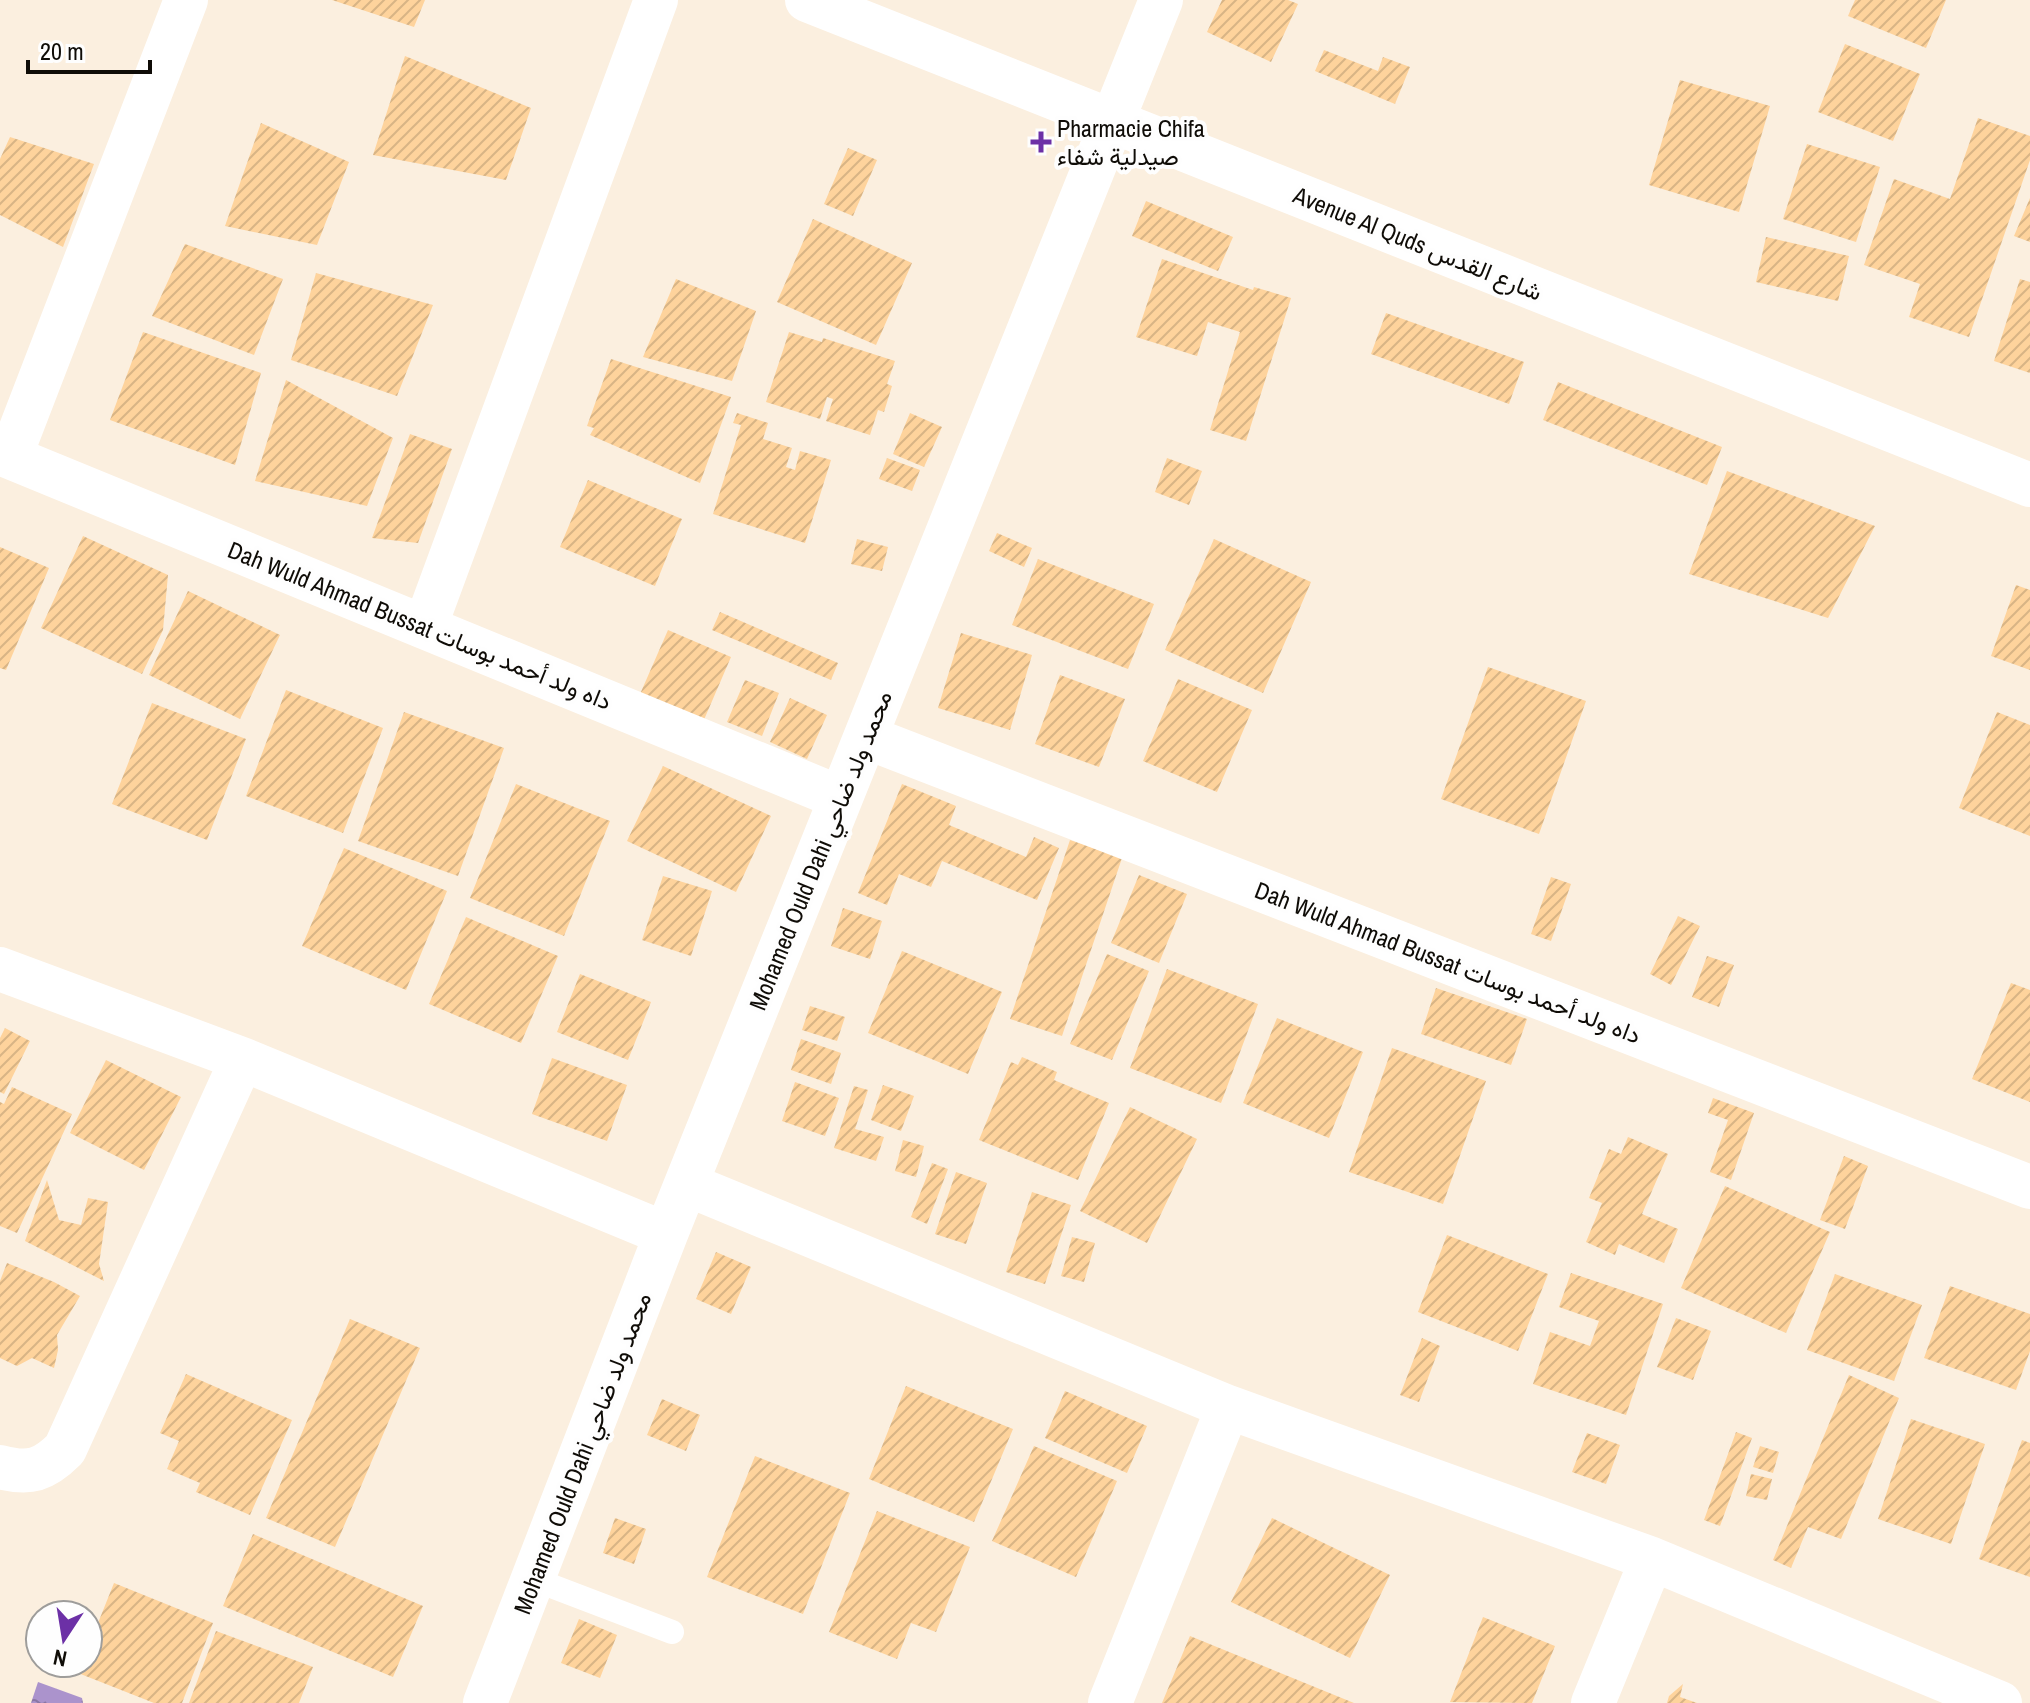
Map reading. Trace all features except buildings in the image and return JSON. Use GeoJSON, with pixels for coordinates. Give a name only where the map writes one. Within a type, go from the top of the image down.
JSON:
{"type":"FeatureCollection","features":[{"type":"Feature","properties":{"kind":"street"},"geometry":{"type":"LineString","coordinates":[[5,455],[186,0]]}},
{"type":"Feature","properties":{"kind":"street"},"geometry":{"type":"LineString","coordinates":[[425,627],[656,0]]}},
{"type":"Feature","properties":{"kind":"street","name":"Avenue Al Quds شارع القدس"},"geometry":{"type":"LineString","coordinates":[[807,0],[2030,485]]}},
{"type":"Feature","properties":{"kind":"street","name":"Mohamed Ould Dahi محمد ولد ضاحي"},"geometry":{"type":"LineString","coordinates":[[485,1703],[666,1234],[1161,0]]}},
{"type":"Feature","properties":{"kind":"street","name":"Dah Wuld Ahmad Bussat داه ولد أحمد بوسات"},"geometry":{"type":"LineString","coordinates":[[5,455],[841,798]]}},
{"type":"Feature","properties":{"kind":"street","name":"Dah Wuld Ahmad Bussat داه ولد أحمد بوسات"},"geometry":{"type":"LineString","coordinates":[[866,737],[2030,1187]]}},
{"type":"Feature","properties":{"kind":"street"},"geometry":{"type":"LineString","coordinates":[[0,969],[242,1059],[666,1234]]}},
{"type":"Feature","properties":{"kind":"street"},"geometry":{"type":"LineString","coordinates":[[0,1467],[20,1472],[49,1465],[65,1449],[242,1059]]}},
{"type":"Feature","properties":{"kind":"street"},"geometry":{"type":"LineString","coordinates":[[686,1184],[1228,1407],[1652,1559],[2000,1703]]}},
{"type":"Feature","properties":{"kind":"street"},"geometry":{"type":"LineString","coordinates":[[1110,1703],[1228,1407]]}},
{"type":"Feature","properties":{"kind":"street"},"geometry":{"type":"LineString","coordinates":[[1593,1703],[1652,1559]]}},
{"type":"Feature","properties":{"kind":"lane"},"geometry":{"type":"LineString","coordinates":[[533,1579],[672,1632]]}},
{"type":"Feature","properties":{"kind":"water"},"geometry":{"type":"Polygon","coordinates":[[[38,1682],[82,1698],[83,1703],[31,1703],[38,1682]]]}},
{"type":"Feature","properties":{"kind":"place","name":"Pharmacie Chifa صيدلية شفاء"},"geometry":{"type":"Point","coordinates":[1041,142]}}]}
